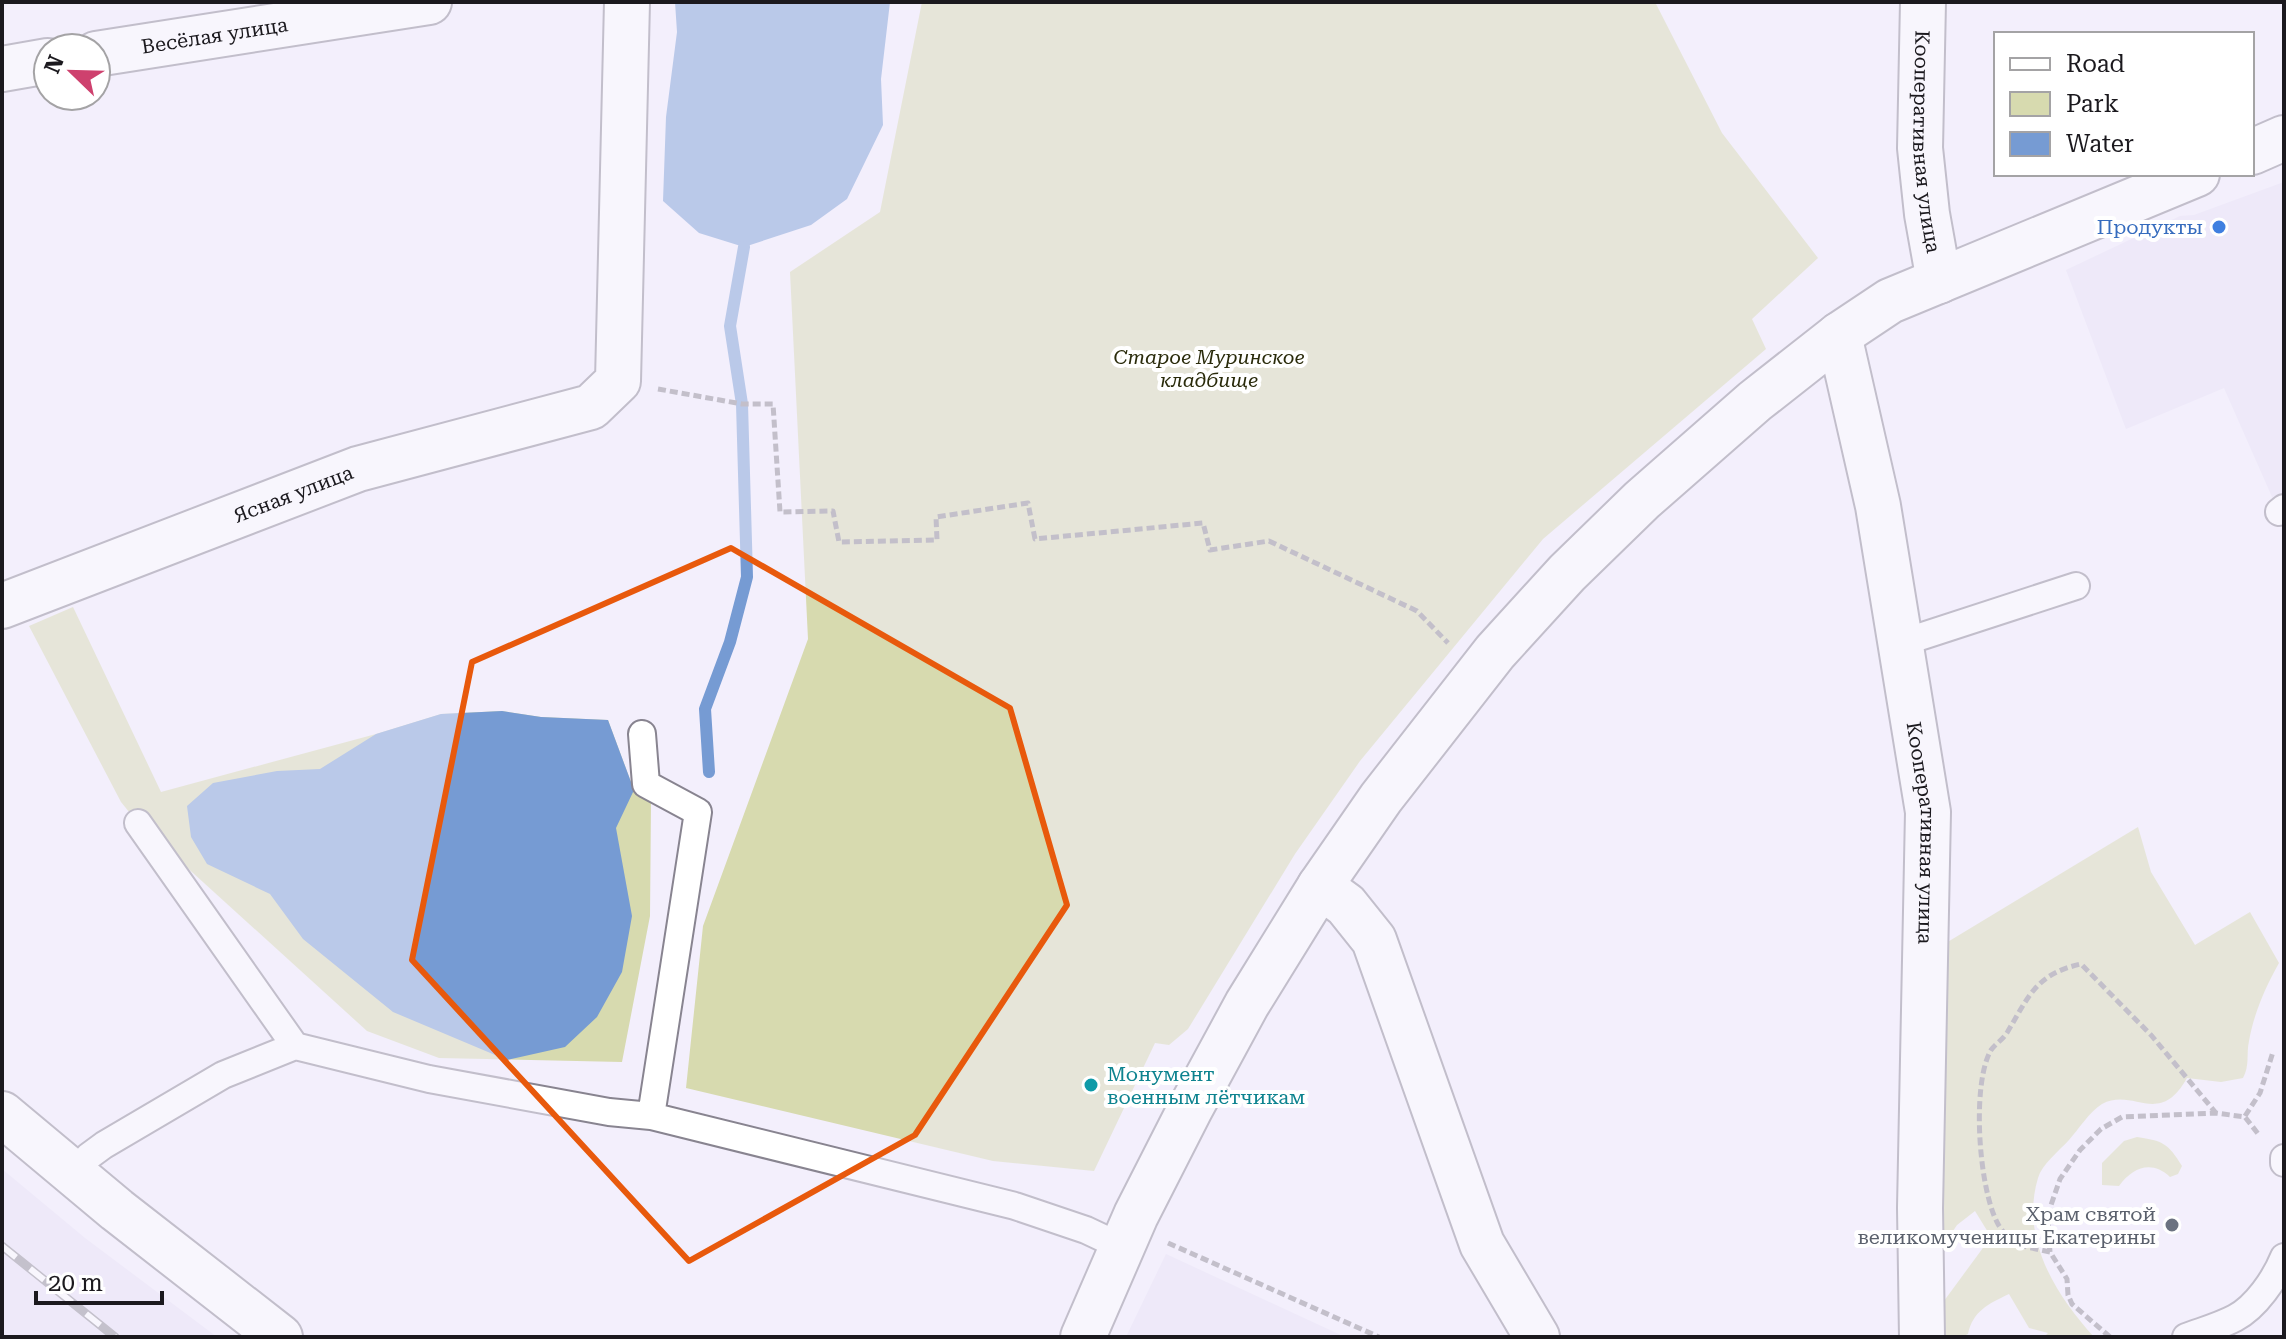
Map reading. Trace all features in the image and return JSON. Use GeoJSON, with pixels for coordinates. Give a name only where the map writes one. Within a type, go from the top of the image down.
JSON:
{"type":"FeatureCollection","features":[{"type":"Feature","properties":{"kind":"street","name":"Весёлая улица"},"geometry":{"type":"LineString","coordinates":[[112,52],[429,2]]}},
{"type":"Feature","properties":{"kind":"street"},"geometry":{"type":"LineString","coordinates":[[604,394],[627,2]]}},
{"type":"Feature","properties":{"kind":"street","name":"Кооперативная улица"},"geometry":{"type":"LineString","coordinates":[[1923,2],[1920,148],[1927,214],[1939,281]]}},
{"type":"Feature","properties":{"kind":"street"},"geometry":{"type":"LineString","coordinates":[[2,69],[32,64]]}},
{"type":"Feature","properties":{"kind":"street"},"geometry":{"type":"LineString","coordinates":[[2254,151],[2284,138]]}},
{"type":"Feature","properties":{"kind":"street","name":"Кооперативная улица"},"geometry":{"type":"LineString","coordinates":[[1083,1337],[1140,1243],[1183,1122],[1247,1004],[1320,886],[1381,798],[1495,652],[1567,573],[1654,490],[1755,401],[1839,335],[1890,301],[2192,176]]}},
{"type":"Feature","properties":{"kind":"street","name":"Кооперативная улица"},"geometry":{"type":"LineString","coordinates":[[1839,335],[1878,506],[1928,812],[1920,1208],[1922,1337]]}},
{"type":"Feature","properties":{"kind":"street","name":"Ясная улица"},"geometry":{"type":"LineString","coordinates":[[2,606],[358,469],[604,394]]}},
{"type":"Feature","properties":{"kind":"street"},"geometry":{"type":"LineString","coordinates":[[1320,886],[1346,905],[1374,940],[1482,1244],[1537,1337]]}},
{"type":"Feature","properties":{"kind":"street"},"geometry":{"type":"LineString","coordinates":[[2,1114],[280,1337]]}},
{"type":"Feature","properties":{"kind":"lane"},"geometry":{"type":"LineString","coordinates":[[1901,643],[2076,586]]}},
{"type":"Feature","properties":{"kind":"lane"},"geometry":{"type":"LineString","coordinates":[[642,734],[646,784],[698,812],[651,1116]]}},
{"type":"Feature","properties":{"kind":"lane"},"geometry":{"type":"LineString","coordinates":[[138,823],[295,1046]]}},
{"type":"Feature","properties":{"kind":"lane"},"geometry":{"type":"LineString","coordinates":[[73,1174],[104,1145],[223,1075],[295,1046],[429,1079],[609,1112],[651,1116],[1015,1206],[1086,1230],[1140,1243]]}},
{"type":"Feature","properties":{"kind":"lane"},"geometry":{"type":"LineString","coordinates":[[2186,1337],[2238,1317],[2260,1296],[2279,1270],[2284,1257]]}},
{"type":"Feature","properties":{"kind":"path"},"geometry":{"type":"LineString","coordinates":[[604,394],[773,404],[780,512],[833,511],[839,542],[937,540],[936,517],[1028,503],[1035,539],[1203,523],[1210,550],[1269,541],[1417,611],[1453,648]]}},
{"type":"Feature","properties":{"kind":"path"},"geometry":{"type":"LineString","coordinates":[[2050,1252],[2013,1244],[1997,1222],[1980,1157],[1980,1084],[1992,1050],[2006,1034],[2033,989],[2061,969],[2081,964],[2151,1035],[2216,1113]]}},
{"type":"Feature","properties":{"kind":"path"},"geometry":{"type":"LineString","coordinates":[[2245,1117],[2260,1093],[2273,1052]]}},
{"type":"Feature","properties":{"kind":"path"},"geometry":{"type":"LineString","coordinates":[[2110,1337],[2072,1304],[2067,1279],[2050,1252],[2050,1208],[2060,1179],[2080,1150],[2101,1129],[2122,1117],[2216,1113],[2245,1117],[2283,1160]]}},
{"type":"Feature","properties":{"kind":"path"},"geometry":{"type":"LineString","coordinates":[[1140,1243],[1379,1337]]}},
{"type":"Feature","properties":{"kind":"highlighted area"},"geometry":{"type":"Polygon","coordinates":[[[731,548],[1010,708],[1067,905],[915,1135],[689,1261],[412,960],[472,662],[731,548]]]}},
{"type":"Feature","properties":{"kind":"shaded area"},"geometry":{"type":"Polygon","coordinates":[[[2284,182],[2284,524],[2224,388],[2126,429],[2066,270],[2180,216],[2194,215],[2284,182]]]}},
{"type":"Feature","properties":{"kind":"shaded area"},"geometry":{"type":"Polygon","coordinates":[[[2,1169],[85,1238],[217,1337],[2,1337],[2,1169]]]}},
{"type":"Feature","properties":{"kind":"shaded area"},"geometry":{"type":"Polygon","coordinates":[[[1166,1254],[1345,1337],[1126,1337],[1166,1254]]]}},
{"type":"Feature","properties":{"kind":"green space","name":"Старое Муринское кладбище"},"geometry":{"type":"Polygon","coordinates":[[[922,2],[1655,2],[1722,133],[1818,258],[1752,319],[1766,349],[1543,539],[1360,761],[1295,854],[1188,1029],[1169,1045],[1155,1043],[1094,1171],[993,1161],[686,1088],[703,926],[808,639],[790,272],[880,212],[922,2]]]}},
{"type":"Feature","properties":{"kind":"green space"},"geometry":{"type":"Polygon","coordinates":[[[73,607],[161,792],[441,714],[502,711],[541,717],[608,720],[634,790],[651,801],[650,916],[622,1062],[439,1058],[367,1031],[138,823],[121,802],[29,626],[73,607]]]}},
{"type":"Feature","properties":{"kind":"green space"},"geometry":{"type":"Polygon","coordinates":[[[2138,827],[2151,872],[2195,945],[2250,912],[2279,963],[2254,1021],[2245,1073],[2243,1078],[2221,1082],[2187,1078],[2177,1093],[2156,1104],[2114,1100],[2102,1104],[2040,1173],[2034,1200],[2038,1243],[2054,1284],[2094,1337],[2044,1337],[2048,1333],[2029,1328],[2009,1294],[1978,1314],[1968,1334],[1943,1337],[1941,1305],[1991,1237],[1975,1211],[1957,1225],[1941,1249],[1941,946],[2138,827]]]}},
{"type":"Feature","properties":{"kind":"green space"},"geometry":{"type":"Polygon","coordinates":[[[2137,1137],[2159,1142],[2173,1152],[2182,1166],[2178,1174],[2170,1177],[2150,1167],[2143,1168],[2130,1174],[2119,1186],[2102,1185],[2102,1163],[2124,1141],[2137,1137]]]}},
{"type":"Feature","properties":{"kind":"water"},"geometry":{"type":"Polygon","coordinates":[[[675,2],[890,2],[881,79],[883,125],[847,199],[811,225],[744,247],[699,233],[663,201],[666,117],[677,32],[675,2]]]}},
{"type":"Feature","properties":{"kind":"water"},"geometry":{"type":"Polygon","coordinates":[[[502,711],[541,717],[608,720],[634,790],[616,828],[632,916],[622,972],[597,1017],[565,1047],[507,1060],[393,1012],[303,939],[270,894],[207,864],[191,837],[187,806],[213,783],[277,771],[320,769],[376,734],[441,714],[502,711]]]}},
{"type":"Feature","properties":{"kind":"waterway"},"geometry":{"type":"LineString","coordinates":[[709,772],[705,709],[730,642],[747,577],[742,404],[730,326],[744,247]]}},
{"type":"Feature","properties":{"kind":"railway"},"geometry":{"type":"LineString","coordinates":[[2,1246],[115,1337]]}},
{"type":"Feature","properties":{"kind":"place","name":"Продукты"},"geometry":{"type":"Point","coordinates":[2219,227]}},
{"type":"Feature","properties":{"kind":"place","name":"Монумент военным лётчикам"},"geometry":{"type":"Point","coordinates":[1091,1085]}},
{"type":"Feature","properties":{"kind":"place","name":"Храм святой великомученицы Екатерины"},"geometry":{"type":"Point","coordinates":[2172,1225]}}]}
